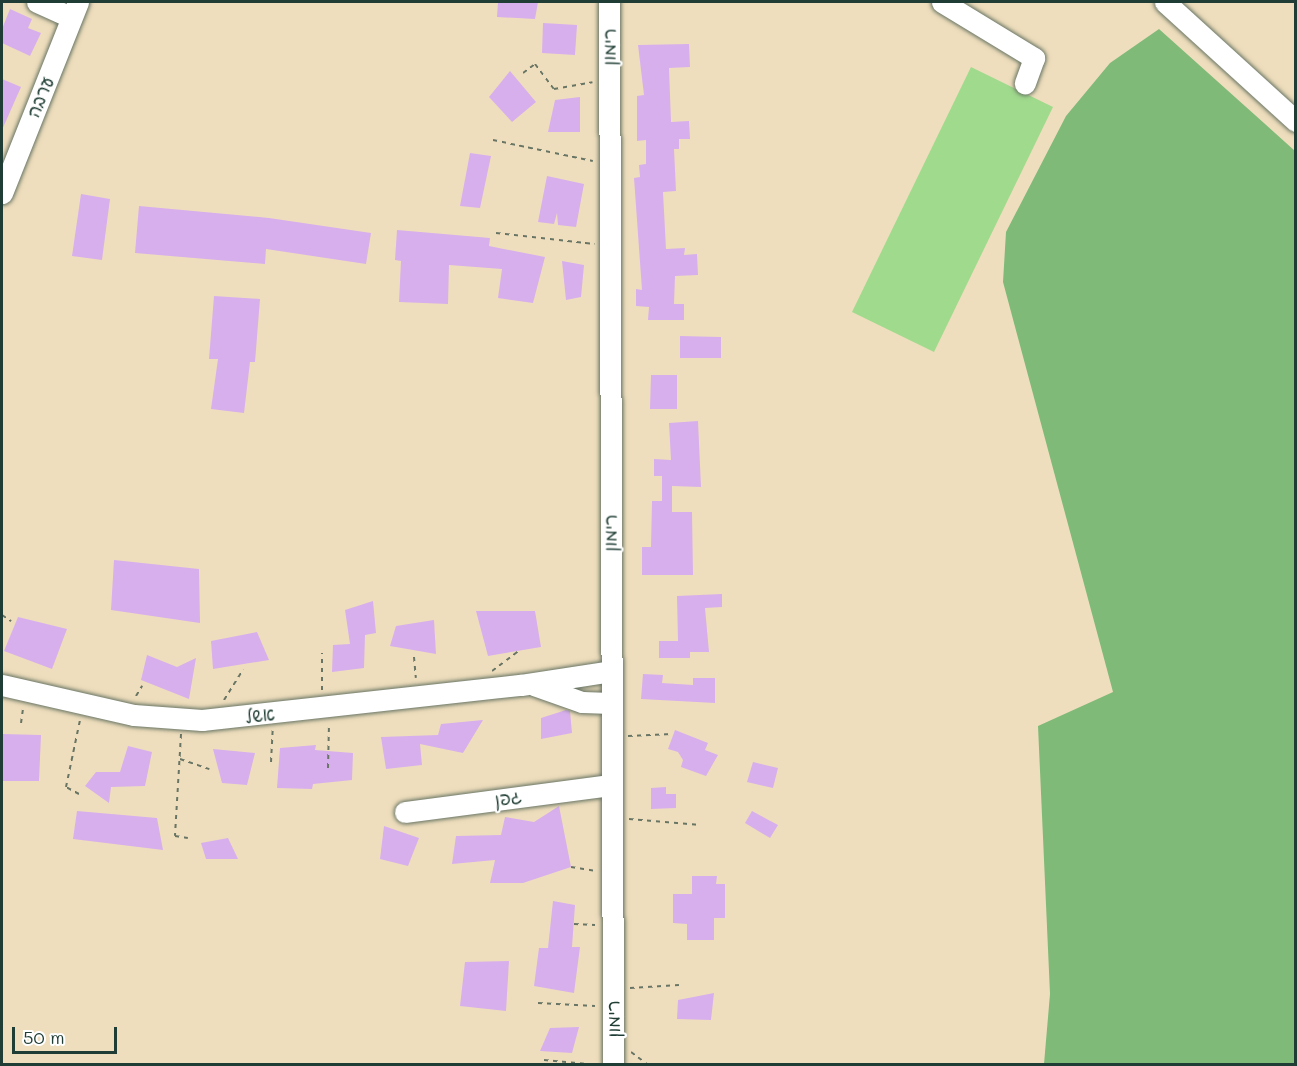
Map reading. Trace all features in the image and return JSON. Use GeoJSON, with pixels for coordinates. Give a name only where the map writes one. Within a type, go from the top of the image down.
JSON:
{"type":"FeatureCollection","features":[{"type":"Feature","properties":{"kind":"street"},"geometry":{"type":"LineString","coordinates":[[37,2],[75,9]]}},
{"type":"Feature","properties":{"kind":"street","name":"רימון"},"geometry":{"type":"LineString","coordinates":[[609,2],[613,1065]]}},
{"type":"Feature","properties":{"kind":"street"},"geometry":{"type":"LineString","coordinates":[[942,2],[1034,58],[1025,83]]}},
{"type":"Feature","properties":{"kind":"street"},"geometry":{"type":"LineString","coordinates":[[1165,2],[1296,122]]}},
{"type":"Feature","properties":{"kind":"street","name":"ערבה"},"geometry":{"type":"LineString","coordinates":[[2,193],[9,153],[75,9]]}},
{"type":"Feature","properties":{"kind":"street","name":"אשל"},"geometry":{"type":"LineString","coordinates":[[2,685],[83,705],[182,720],[274,714],[521,685],[610,671]]}},
{"type":"Feature","properties":{"kind":"street","name":"אשל"},"geometry":{"type":"LineString","coordinates":[[521,685],[537,685],[588,703],[611,703]]}},
{"type":"Feature","properties":{"kind":"street","name":"גפן"},"geometry":{"type":"LineString","coordinates":[[405,812],[611,785]]}},
{"type":"Feature","properties":{"kind":"path"},"geometry":{"type":"LineString","coordinates":[[523,73],[535,64],[554,89],[609,79]]}},
{"type":"Feature","properties":{"kind":"path"},"geometry":{"type":"LineString","coordinates":[[493,140],[609,164]]}},
{"type":"Feature","properties":{"kind":"path"},"geometry":{"type":"LineString","coordinates":[[496,232],[609,246]]}},
{"type":"Feature","properties":{"kind":"path"},"geometry":{"type":"LineString","coordinates":[[2,615],[11,621]]}},
{"type":"Feature","properties":{"kind":"path"},"geometry":{"type":"LineString","coordinates":[[322,653],[328,768]]}},
{"type":"Feature","properties":{"kind":"path"},"geometry":{"type":"LineString","coordinates":[[414,657],[418,697]]}},
{"type":"Feature","properties":{"kind":"path"},"geometry":{"type":"LineString","coordinates":[[232,699],[224,700],[243,669]]}},
{"type":"Feature","properties":{"kind":"path"},"geometry":{"type":"LineString","coordinates":[[79,794],[66,787],[83,705]]}},
{"type":"Feature","properties":{"kind":"path"},"geometry":{"type":"LineString","coordinates":[[271,762],[274,714]]}},
{"type":"Feature","properties":{"kind":"path"},"geometry":{"type":"LineString","coordinates":[[182,720],[175,836],[188,838]]}},
{"type":"Feature","properties":{"kind":"path"},"geometry":{"type":"LineString","coordinates":[[611,737],[672,734]]}},
{"type":"Feature","properties":{"kind":"path"},"geometry":{"type":"LineString","coordinates":[[180,759],[209,769]]}},
{"type":"Feature","properties":{"kind":"path"},"geometry":{"type":"LineString","coordinates":[[611,817],[701,825]]}},
{"type":"Feature","properties":{"kind":"path"},"geometry":{"type":"LineString","coordinates":[[571,867],[611,874]]}},
{"type":"Feature","properties":{"kind":"path"},"geometry":{"type":"LineString","coordinates":[[574,924],[611,926]]}},
{"type":"Feature","properties":{"kind":"path"},"geometry":{"type":"LineString","coordinates":[[538,1003],[612,998],[679,985]]}},
{"type":"Feature","properties":{"kind":"path"},"geometry":{"type":"LineString","coordinates":[[544,1060],[588,1065]]}},
{"type":"Feature","properties":{"kind":"green space"},"geometry":{"type":"Polygon","coordinates":[[[1159,29],[1295,151],[1295,1064],[1044,1064],[1050,994],[1038,726],[1113,692],[1003,282],[1006,232],[1066,116],[1110,63],[1159,29]]]}},
{"type":"Feature","properties":{"kind":"green space"},"geometry":{"type":"Polygon","coordinates":[[[971,67],[1053,107],[934,352],[852,312],[971,67]]]}},
{"type":"Feature","properties":{"kind":"building"},"geometry":{"type":"Polygon","coordinates":[[[498,2],[538,2],[535,19],[497,17],[498,2]]]}},
{"type":"Feature","properties":{"kind":"building"},"geometry":{"type":"Polygon","coordinates":[[[10,9],[32,19],[28,28],[41,33],[30,56],[2,43],[2,29],[10,9]]]}},
{"type":"Feature","properties":{"kind":"building"},"geometry":{"type":"Polygon","coordinates":[[[543,23],[577,25],[575,55],[542,53],[543,23]]]}},
{"type":"Feature","properties":{"kind":"building"},"geometry":{"type":"Polygon","coordinates":[[[689,44],[690,67],[669,68],[671,122],[689,121],[690,139],[679,139],[679,149],[674,149],[676,191],[663,192],[666,249],[685,248],[684,255],[697,254],[698,275],[675,276],[674,304],[684,304],[684,320],[648,320],[649,307],[636,306],[636,289],[642,290],[634,178],[640,177],[639,165],[646,164],[646,140],[637,141],[637,96],[644,95],[638,45],[689,44]]]}},
{"type":"Feature","properties":{"kind":"building"},"geometry":{"type":"Polygon","coordinates":[[[510,71],[536,102],[512,122],[489,97],[510,71]]]}},
{"type":"Feature","properties":{"kind":"building"},"geometry":{"type":"Polygon","coordinates":[[[2,79],[21,87],[2,130],[2,79]]]}},
{"type":"Feature","properties":{"kind":"building"},"geometry":{"type":"Polygon","coordinates":[[[580,97],[580,132],[548,132],[555,100],[580,97]]]}},
{"type":"Feature","properties":{"kind":"building"},"geometry":{"type":"Polygon","coordinates":[[[470,153],[491,156],[480,208],[460,206],[470,153]]]}},
{"type":"Feature","properties":{"kind":"building"},"geometry":{"type":"Polygon","coordinates":[[[547,176],[584,184],[576,227],[558,225],[557,213],[554,224],[538,222],[547,176]]]}},
{"type":"Feature","properties":{"kind":"building"},"geometry":{"type":"Polygon","coordinates":[[[81,194],[110,199],[102,260],[72,256],[81,194]]]}},
{"type":"Feature","properties":{"kind":"building"},"geometry":{"type":"Polygon","coordinates":[[[139,206],[269,218],[371,233],[366,264],[266,249],[265,264],[135,253],[139,206]]]}},
{"type":"Feature","properties":{"kind":"building"},"geometry":{"type":"Polygon","coordinates":[[[397,230],[490,238],[489,246],[545,257],[533,303],[498,298],[502,269],[449,265],[448,304],[399,302],[401,261],[395,260],[397,230]]]}},
{"type":"Feature","properties":{"kind":"building"},"geometry":{"type":"Polygon","coordinates":[[[562,261],[584,265],[581,297],[566,300],[562,261]]]}},
{"type":"Feature","properties":{"kind":"building"},"geometry":{"type":"Polygon","coordinates":[[[214,296],[260,299],[255,362],[250,362],[244,413],[211,409],[218,359],[209,359],[214,296]]]}},
{"type":"Feature","properties":{"kind":"building"},"geometry":{"type":"Polygon","coordinates":[[[680,336],[721,337],[721,358],[680,358],[680,336]]]}},
{"type":"Feature","properties":{"kind":"building"},"geometry":{"type":"Polygon","coordinates":[[[651,375],[677,375],[677,409],[650,409],[651,375]]]}},
{"type":"Feature","properties":{"kind":"building"},"geometry":{"type":"Polygon","coordinates":[[[698,421],[701,487],[672,486],[672,512],[692,512],[693,575],[642,575],[642,547],[651,547],[652,501],[662,501],[662,476],[654,476],[654,459],[671,460],[669,423],[698,421]]]}},
{"type":"Feature","properties":{"kind":"building"},"geometry":{"type":"Polygon","coordinates":[[[114,560],[199,569],[200,623],[111,610],[114,560]]]}},
{"type":"Feature","properties":{"kind":"building"},"geometry":{"type":"Polygon","coordinates":[[[722,594],[722,607],[705,608],[709,652],[690,652],[690,658],[659,658],[659,641],[678,641],[677,596],[722,594]]]}},
{"type":"Feature","properties":{"kind":"building"},"geometry":{"type":"Polygon","coordinates":[[[373,601],[376,633],[365,635],[364,668],[332,672],[333,645],[350,644],[345,610],[373,601]]]}},
{"type":"Feature","properties":{"kind":"building"},"geometry":{"type":"Polygon","coordinates":[[[476,611],[535,611],[541,647],[488,656],[476,611]]]}},
{"type":"Feature","properties":{"kind":"building"},"geometry":{"type":"Polygon","coordinates":[[[18,617],[67,629],[52,669],[4,651],[18,617]]]}},
{"type":"Feature","properties":{"kind":"building"},"geometry":{"type":"Polygon","coordinates":[[[434,620],[436,654],[390,646],[396,626],[434,620]]]}},
{"type":"Feature","properties":{"kind":"building"},"geometry":{"type":"Polygon","coordinates":[[[257,632],[269,660],[213,669],[211,641],[257,632]]]}},
{"type":"Feature","properties":{"kind":"building"},"geometry":{"type":"Polygon","coordinates":[[[147,655],[177,667],[196,658],[189,699],[141,680],[147,655]]]}},
{"type":"Feature","properties":{"kind":"building"},"geometry":{"type":"Polygon","coordinates":[[[643,674],[663,675],[662,683],[693,685],[693,678],[715,678],[715,703],[641,699],[643,674]]]}},
{"type":"Feature","properties":{"kind":"building"},"geometry":{"type":"Polygon","coordinates":[[[566,710],[570,711],[572,733],[541,739],[541,718],[566,710]]]}},
{"type":"Feature","properties":{"kind":"building"},"geometry":{"type":"Polygon","coordinates":[[[483,720],[463,753],[420,744],[422,765],[386,769],[381,737],[438,735],[441,724],[483,720]]]}},
{"type":"Feature","properties":{"kind":"building"},"geometry":{"type":"Polygon","coordinates":[[[675,730],[708,743],[705,750],[718,755],[706,776],[681,767],[683,760],[678,752],[668,749],[675,730]]]}},
{"type":"Feature","properties":{"kind":"building"},"geometry":{"type":"Polygon","coordinates":[[[2,734],[41,735],[39,781],[2,781],[2,734]]]}},
{"type":"Feature","properties":{"kind":"building"},"geometry":{"type":"Polygon","coordinates":[[[316,745],[315,750],[353,753],[352,780],[313,784],[312,789],[277,788],[280,748],[316,745]]]}},
{"type":"Feature","properties":{"kind":"building"},"geometry":{"type":"Polygon","coordinates":[[[128,746],[152,752],[145,786],[111,787],[109,803],[85,786],[96,772],[120,772],[128,746]]]}},
{"type":"Feature","properties":{"kind":"building"},"geometry":{"type":"Polygon","coordinates":[[[213,749],[255,753],[247,785],[222,783],[213,749]]]}},
{"type":"Feature","properties":{"kind":"building"},"geometry":{"type":"Polygon","coordinates":[[[753,762],[778,768],[773,788],[747,782],[753,762]]]}},
{"type":"Feature","properties":{"kind":"building"},"geometry":{"type":"Polygon","coordinates":[[[666,787],[666,794],[676,794],[676,808],[651,809],[651,788],[666,787]]]}},
{"type":"Feature","properties":{"kind":"building"},"geometry":{"type":"Polygon","coordinates":[[[559,806],[571,867],[523,883],[490,883],[495,860],[452,864],[456,836],[501,835],[505,817],[534,822],[559,806]]]}},
{"type":"Feature","properties":{"kind":"building"},"geometry":{"type":"Polygon","coordinates":[[[77,811],[157,818],[163,850],[73,839],[77,811]]]}},
{"type":"Feature","properties":{"kind":"building"},"geometry":{"type":"Polygon","coordinates":[[[752,811],[778,825],[770,838],[745,823],[752,811]]]}},
{"type":"Feature","properties":{"kind":"building"},"geometry":{"type":"Polygon","coordinates":[[[384,826],[419,838],[408,866],[380,859],[384,826]]]}},
{"type":"Feature","properties":{"kind":"building"},"geometry":{"type":"Polygon","coordinates":[[[228,838],[238,859],[206,859],[201,843],[228,838]]]}},
{"type":"Feature","properties":{"kind":"building"},"geometry":{"type":"Polygon","coordinates":[[[692,876],[717,876],[716,884],[725,884],[725,918],[714,918],[714,940],[687,940],[687,924],[673,923],[673,894],[692,894],[692,876]]]}},
{"type":"Feature","properties":{"kind":"building"},"geometry":{"type":"Polygon","coordinates":[[[553,901],[575,905],[572,947],[580,947],[574,993],[534,986],[539,948],[548,948],[553,901]]]}},
{"type":"Feature","properties":{"kind":"building"},"geometry":{"type":"Polygon","coordinates":[[[509,961],[506,1011],[460,1006],[465,962],[509,961]]]}},
{"type":"Feature","properties":{"kind":"building"},"geometry":{"type":"Polygon","coordinates":[[[714,993],[711,1020],[677,1019],[678,1000],[714,993]]]}},
{"type":"Feature","properties":{"kind":"building"},"geometry":{"type":"Polygon","coordinates":[[[579,1027],[572,1053],[540,1051],[550,1028],[579,1027]]]}}]}
